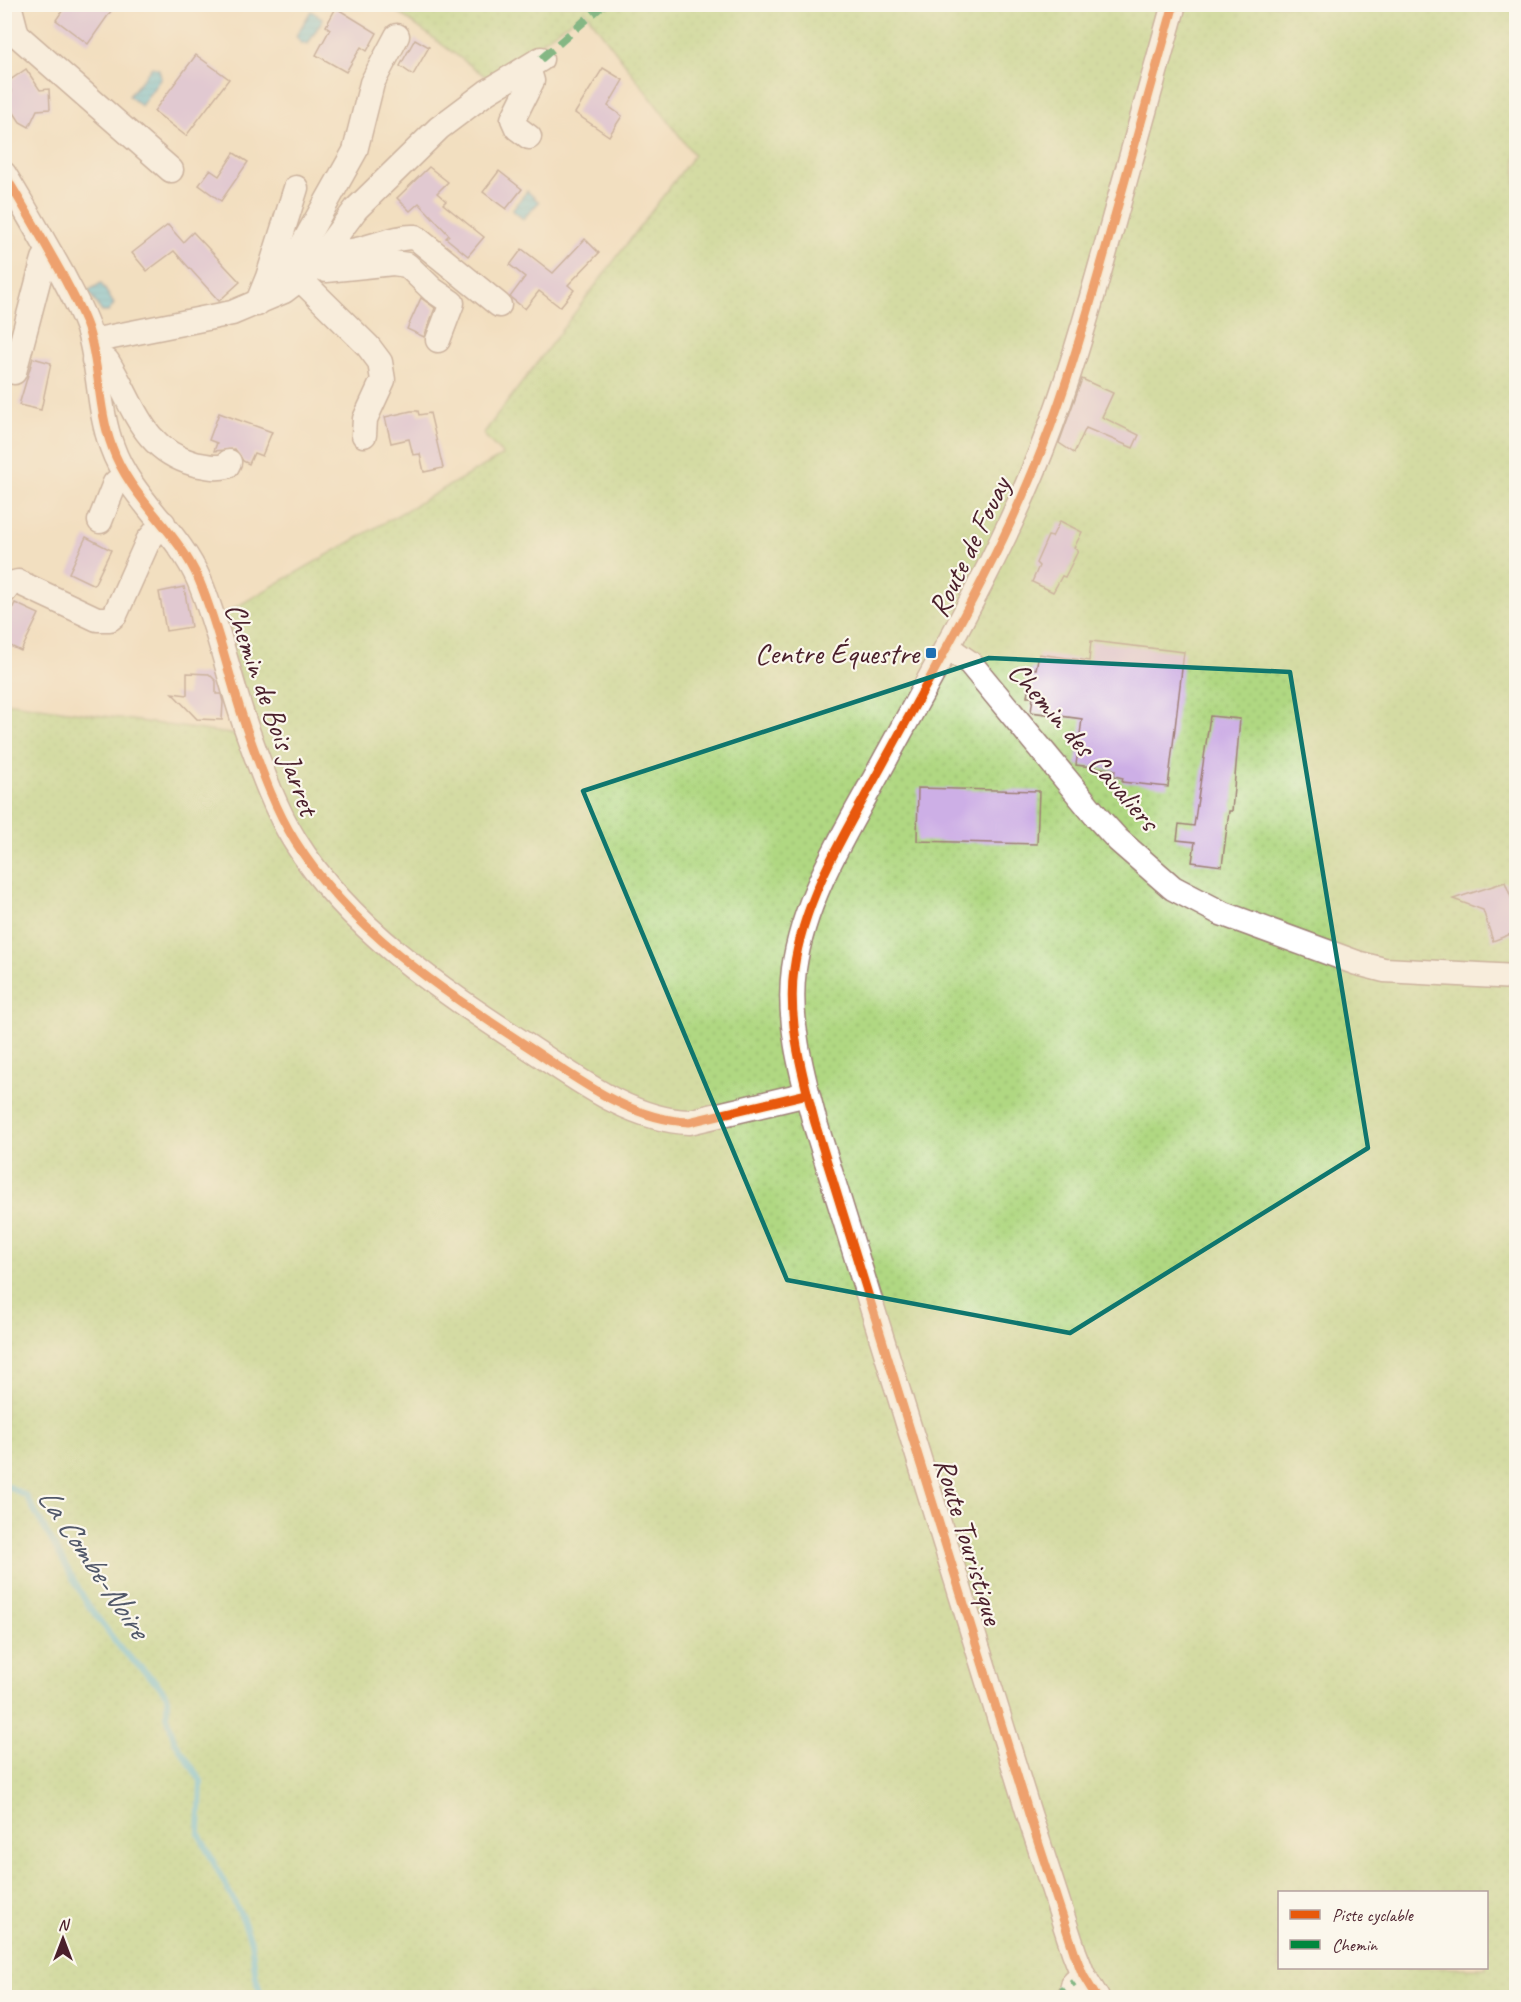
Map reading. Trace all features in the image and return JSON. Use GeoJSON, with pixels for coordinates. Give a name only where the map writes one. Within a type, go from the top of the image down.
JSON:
{"type":"FeatureCollection","features":[{"type":"Feature","properties":{"kind":"street","name":"Route de Fouay"},"geometry":{"type":"LineString","coordinates":[[807,1094],[800,1067],[792,1000],[794,969],[801,937],[821,885],[858,810],[947,647],[1013,516],[1042,449],[1083,331],[1174,4]]}},
{"type":"Feature","properties":{"kind":"street"},"geometry":{"type":"LineString","coordinates":[[4,7],[11,12],[17,35],[171,170]]}},
{"type":"Feature","properties":{"kind":"street"},"geometry":{"type":"LineString","coordinates":[[397,36],[372,83],[355,151],[290,271],[393,263],[407,265],[433,290],[452,303],[438,340]]}},
{"type":"Feature","properties":{"kind":"street"},"geometry":{"type":"LineString","coordinates":[[309,269],[356,209],[439,128],[487,92],[535,63],[532,81],[513,119],[513,124],[529,136]]}},
{"type":"Feature","properties":{"kind":"street","name":"Chemin de Bois Jarret"},"geometry":{"type":"LineString","coordinates":[[4,174],[81,311],[93,351],[111,446],[124,475],[183,550],[198,578],[248,733],[293,839],[343,902],[422,975],[552,1062],[616,1101],[648,1116],[669,1121],[689,1122],[720,1117],[807,1094]]}},
{"type":"Feature","properties":{"kind":"street"},"geometry":{"type":"LineString","coordinates":[[257,304],[268,277],[296,188]]}},
{"type":"Feature","properties":{"kind":"street"},"geometry":{"type":"LineString","coordinates":[[93,351],[257,304],[309,269],[340,253],[401,238],[415,237],[499,305]]}},
{"type":"Feature","properties":{"kind":"street"},"geometry":{"type":"LineString","coordinates":[[14,372],[42,266],[44,260],[51,255]]}},
{"type":"Feature","properties":{"kind":"street"},"geometry":{"type":"LineString","coordinates":[[309,269],[380,362],[383,380],[365,419],[364,435]]}},
{"type":"Feature","properties":{"kind":"street"},"geometry":{"type":"LineString","coordinates":[[93,351],[106,361],[153,441],[165,451],[179,459],[207,467],[220,468],[227,466],[230,462]]}},
{"type":"Feature","properties":{"kind":"street"},"geometry":{"type":"LineString","coordinates":[[99,521],[115,483],[124,475]]}},
{"type":"Feature","properties":{"kind":"street"},"geometry":{"type":"LineString","coordinates":[[4,592],[10,584],[18,582],[97,620],[110,620],[115,615],[148,541],[163,523]]}},
{"type":"Feature","properties":{"kind":"street","name":"Chemin des Cavaliers"},"geometry":{"type":"LineString","coordinates":[[947,647],[970,663],[1118,840],[1173,888],[1221,914],[1384,970],[1516,977]]}},
{"type":"Feature","properties":{"kind":"street","name":"Route Touristique"},"geometry":{"type":"LineString","coordinates":[[807,1094],[1029,1814],[1083,1975],[1097,1998]]}},
{"type":"Feature","properties":{"kind":"street"},"geometry":{"type":"LineString","coordinates":[[1070,1998],[1074,1982],[1083,1975]]}},
{"type":"Feature","properties":{"kind":"highlighted area"},"geometry":{"type":"Polygon","coordinates":[[[989,658],[1290,672],[1368,1148],[1070,1333],[787,1280],[583,791],[989,658]]]}},
{"type":"Feature","properties":{"kind":"green space"},"geometry":{"type":"Polygon","coordinates":[[[388,5],[1516,5],[1516,1997],[5,1998],[5,702],[259,738],[220,616],[503,455],[483,434],[694,155],[585,11],[489,79],[388,5]]]}},
{"type":"Feature","properties":{"kind":"water"},"geometry":{"type":"Polygon","coordinates":[[[311,11],[323,19],[308,44],[302,44],[296,36],[311,11]]]}},
{"type":"Feature","properties":{"kind":"water"},"geometry":{"type":"Polygon","coordinates":[[[152,67],[159,69],[161,78],[141,106],[129,96],[152,67]]]}},
{"type":"Feature","properties":{"kind":"water"},"geometry":{"type":"Polygon","coordinates":[[[527,191],[539,202],[523,219],[512,210],[527,191]]]}},
{"type":"Feature","properties":{"kind":"water"},"geometry":{"type":"Polygon","coordinates":[[[101,283],[114,304],[108,312],[102,312],[88,291],[101,283]]]}},
{"type":"Feature","properties":{"kind":"building"},"geometry":{"type":"Polygon","coordinates":[[[67,4],[116,4],[88,44],[56,20],[67,4]]]}},
{"type":"Feature","properties":{"kind":"building"},"geometry":{"type":"Polygon","coordinates":[[[336,8],[377,33],[367,51],[361,47],[346,72],[316,55],[330,29],[326,26],[336,8]]]}},
{"type":"Feature","properties":{"kind":"building"},"geometry":{"type":"Polygon","coordinates":[[[415,39],[429,47],[413,75],[400,66],[415,39]]]}},
{"type":"Feature","properties":{"kind":"building"},"geometry":{"type":"Polygon","coordinates":[[[196,55],[229,79],[186,136],[154,111],[196,55]]]}},
{"type":"Feature","properties":{"kind":"building"},"geometry":{"type":"Polygon","coordinates":[[[603,68],[623,80],[608,106],[622,116],[609,136],[575,113],[603,68]]]}},
{"type":"Feature","properties":{"kind":"building"},"geometry":{"type":"Polygon","coordinates":[[[26,69],[40,90],[49,89],[50,109],[37,110],[29,127],[20,122],[7,102],[12,92],[6,83],[26,69]]]}},
{"type":"Feature","properties":{"kind":"building"},"geometry":{"type":"Polygon","coordinates":[[[234,153],[248,162],[221,201],[199,185],[210,170],[219,176],[234,153]]]}},
{"type":"Feature","properties":{"kind":"building"},"geometry":{"type":"Polygon","coordinates":[[[429,167],[448,182],[437,193],[446,201],[443,204],[484,237],[468,256],[446,238],[449,235],[419,203],[410,211],[397,198],[429,167]]]}},
{"type":"Feature","properties":{"kind":"building"},"geometry":{"type":"Polygon","coordinates":[[[499,171],[522,189],[506,209],[483,192],[499,171]]]}},
{"type":"Feature","properties":{"kind":"building"},"geometry":{"type":"Polygon","coordinates":[[[168,225],[183,242],[193,232],[240,282],[219,301],[174,251],[147,271],[132,253],[168,225]]]}},
{"type":"Feature","properties":{"kind":"building"},"geometry":{"type":"Polygon","coordinates":[[[585,239],[599,253],[568,285],[574,290],[560,307],[539,291],[525,309],[510,297],[525,277],[510,265],[522,249],[553,273],[585,239]]]}},
{"type":"Feature","properties":{"kind":"building"},"geometry":{"type":"Polygon","coordinates":[[[421,298],[435,308],[424,337],[407,329],[421,298]]]}},
{"type":"Feature","properties":{"kind":"building"},"geometry":{"type":"Polygon","coordinates":[[[33,358],[51,363],[41,410],[19,405],[33,358]]]}},
{"type":"Feature","properties":{"kind":"building"},"geometry":{"type":"Polygon","coordinates":[[[1082,379],[1113,393],[1102,417],[1139,435],[1133,448],[1086,428],[1074,453],[1059,443],[1082,379]]]}},
{"type":"Feature","properties":{"kind":"building"},"geometry":{"type":"Polygon","coordinates":[[[418,411],[419,415],[430,413],[443,468],[424,472],[420,454],[413,455],[409,439],[391,443],[385,417],[418,411]]]}},
{"type":"Feature","properties":{"kind":"building"},"geometry":{"type":"Polygon","coordinates":[[[219,413],[272,432],[262,456],[254,453],[249,464],[243,461],[235,449],[214,451],[217,443],[209,440],[219,413]]]}},
{"type":"Feature","properties":{"kind":"building"},"geometry":{"type":"Polygon","coordinates":[[[1060,521],[1082,532],[1074,548],[1078,551],[1065,577],[1062,576],[1053,592],[1032,582],[1039,566],[1036,563],[1048,536],[1052,537],[1060,521]]]}},
{"type":"Feature","properties":{"kind":"building"},"geometry":{"type":"Polygon","coordinates":[[[86,537],[111,550],[94,585],[69,573],[86,537]]]}},
{"type":"Feature","properties":{"kind":"building"},"geometry":{"type":"Polygon","coordinates":[[[184,587],[191,627],[166,631],[159,592],[184,587]]]}},
{"type":"Feature","properties":{"kind":"building"},"geometry":{"type":"Polygon","coordinates":[[[15,603],[39,614],[21,651],[4,643],[4,626],[15,603]]]}},
{"type":"Feature","properties":{"kind":"building"},"geometry":{"type":"Polygon","coordinates":[[[1091,641],[1184,652],[1168,787],[1122,782],[1123,778],[1114,776],[1115,770],[1076,765],[1082,719],[1031,712],[1033,697],[1027,697],[1031,668],[1036,669],[1039,654],[1089,661],[1091,641]]]}},
{"type":"Feature","properties":{"kind":"building"},"geometry":{"type":"Polygon","coordinates":[[[187,673],[209,674],[216,681],[216,694],[221,694],[223,702],[222,720],[197,719],[172,693],[187,695],[187,673]]]}},
{"type":"Feature","properties":{"kind":"building"},"geometry":{"type":"Polygon","coordinates":[[[1210,716],[1240,719],[1232,811],[1229,811],[1222,866],[1192,862],[1195,842],[1177,840],[1179,824],[1194,826],[1210,716]]]}},
{"type":"Feature","properties":{"kind":"building"},"geometry":{"type":"Polygon","coordinates":[[[918,788],[1039,791],[1037,844],[917,841],[918,788]]]}},
{"type":"Feature","properties":{"kind":"building"},"geometry":{"type":"Polygon","coordinates":[[[1505,882],[1516,910],[1516,932],[1493,941],[1483,910],[1453,899],[1505,882]]]}},
{"type":"Feature","properties":{"kind":"waterway","name":"La Combe-Noire"},"geometry":{"type":"LineString","coordinates":[[4,1484],[26,1496],[88,1605],[122,1650],[157,1683],[167,1696],[167,1715],[174,1740],[201,1781],[199,1834],[242,1917],[251,1941],[256,1978],[262,1998]]}},
{"type":"Feature","properties":{"kind":"marked path"},"geometry":{"type":"LineString","coordinates":[[541,59],[604,4]]}},
{"type":"Feature","properties":{"kind":"marked path"},"geometry":{"type":"LineString","coordinates":[[1053,1998],[1074,1982]]}},
{"type":"Feature","properties":{"kind":"cycle path"},"geometry":{"type":"LineString","coordinates":[[1097,1998],[1083,1975],[1074,1952],[1029,1814],[815,1123],[797,1047],[792,988],[799,941],[830,861],[968,607],[1007,529],[1042,449],[1062,395],[1087,313],[1174,4]]}},
{"type":"Feature","properties":{"kind":"cycle path"},"geometry":{"type":"LineString","coordinates":[[4,174],[84,317],[93,346],[107,433],[120,465],[142,499],[190,562],[199,580],[248,733],[275,802],[295,841],[342,902],[369,929],[429,979],[582,1082],[623,1105],[666,1119],[689,1122],[807,1094]]}},
{"type":"Feature","properties":{"kind":"place","name":"Centre Équestre"},"geometry":{"type":"Point","coordinates":[931,653]}}]}
